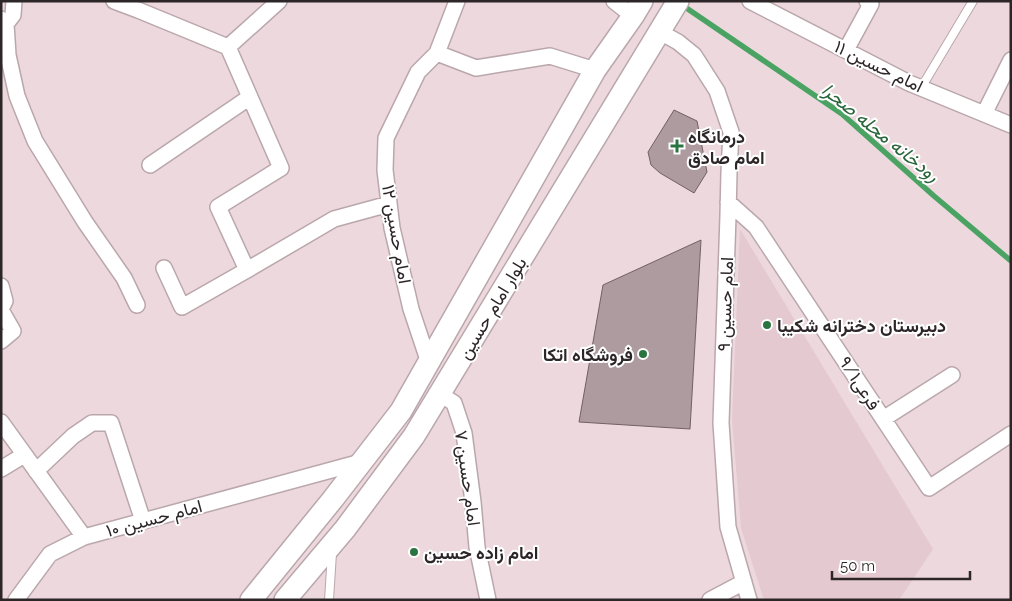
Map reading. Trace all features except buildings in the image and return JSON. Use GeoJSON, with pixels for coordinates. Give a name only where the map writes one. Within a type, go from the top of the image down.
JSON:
{"type":"FeatureCollection","features":[{"type":"Feature","properties":{"kind":"main road","name":"بلوار امام حسین"},"geometry":{"type":"LineString","coordinates":[[285,600],[345,529],[414,436],[678,1]]}},
{"type":"Feature","properties":{"kind":"main road","name":"بلوار امام حسین"},"geometry":{"type":"LineString","coordinates":[[252,600],[401,411],[595,70],[638,9]]}},
{"type":"Feature","properties":{"kind":"street"},"geometry":{"type":"LineString","coordinates":[[14,1],[13,15],[4,22],[8,55],[17,96],[35,141],[85,222],[124,278],[137,305]]}},
{"type":"Feature","properties":{"kind":"street"},"geometry":{"type":"LineString","coordinates":[[114,1],[228,47],[281,168],[218,207],[247,270]]}},
{"type":"Feature","properties":{"kind":"street"},"geometry":{"type":"LineString","coordinates":[[228,47],[279,1]]}},
{"type":"Feature","properties":{"kind":"street","name":"امام حسین ۱۲"},"geometry":{"type":"LineString","coordinates":[[429,363],[411,309],[392,228],[385,170],[386,138],[418,72],[437,53],[457,1]]}},
{"type":"Feature","properties":{"kind":"street"},"geometry":{"type":"LineString","coordinates":[[614,1],[638,9]]}},
{"type":"Feature","properties":{"kind":"street","name":"امام حسین ۱۱"},"geometry":{"type":"LineString","coordinates":[[750,1],[909,83],[1011,125]]}},
{"type":"Feature","properties":{"kind":"street"},"geometry":{"type":"LineString","coordinates":[[846,50],[872,4],[866,1]]}},
{"type":"Feature","properties":{"kind":"street","name":"امام حسین ۹"},"geometry":{"type":"LineString","coordinates":[[660,32],[678,42],[694,55],[717,91],[732,132],[721,423],[728,527],[749,600]]}},
{"type":"Feature","properties":{"kind":"street"},"geometry":{"type":"LineString","coordinates":[[437,53],[476,68],[550,56],[595,70]]}},
{"type":"Feature","properties":{"kind":"street"},"geometry":{"type":"LineString","coordinates":[[984,114],[1011,60]]}},
{"type":"Feature","properties":{"kind":"street"},"geometry":{"type":"LineString","coordinates":[[150,165],[250,97]]}},
{"type":"Feature","properties":{"kind":"street","name":"فرعی۹/۱"},"geometry":{"type":"LineString","coordinates":[[728,202],[756,227],[929,488],[1011,434]]}},
{"type":"Feature","properties":{"kind":"street"},"geometry":{"type":"LineString","coordinates":[[164,268],[182,307],[334,219],[389,204]]}},
{"type":"Feature","properties":{"kind":"street"},"geometry":{"type":"LineString","coordinates":[[1,286],[4,301],[1,310],[13,332],[1,341]]}},
{"type":"Feature","properties":{"kind":"street"},"geometry":{"type":"LineString","coordinates":[[883,419],[952,375]]}},
{"type":"Feature","properties":{"kind":"street","name":"امام حسین ۷"},"geometry":{"type":"LineString","coordinates":[[440,394],[454,403],[464,434],[477,547],[488,600]]}},
{"type":"Feature","properties":{"kind":"street","name":"امام حسین ۱۰"},"geometry":{"type":"LineString","coordinates":[[1,422],[84,537],[361,462]]}},
{"type":"Feature","properties":{"kind":"street"},"geometry":{"type":"LineString","coordinates":[[36,471],[73,436],[92,423],[111,423],[143,522]]}},
{"type":"Feature","properties":{"kind":"street"},"geometry":{"type":"LineString","coordinates":[[1,469],[24,454]]}},
{"type":"Feature","properties":{"kind":"street"},"geometry":{"type":"LineString","coordinates":[[16,600],[50,554],[84,537]]}},
{"type":"Feature","properties":{"kind":"street"},"geometry":{"type":"LineString","coordinates":[[710,600],[744,582]]}},
{"type":"Feature","properties":{"kind":"lane"},"geometry":{"type":"LineString","coordinates":[[921,88],[973,1]]}},
{"type":"Feature","properties":{"kind":"lane"},"geometry":{"type":"LineString","coordinates":[[329,600],[333,543]]}},
{"type":"Feature","properties":{"kind":"shaded area","name":"دبیرستان دخترانه شکیبا"},"geometry":{"type":"Polygon","coordinates":[[[740,229],[933,549],[899,600],[764,600],[741,528],[732,420],[740,229]]]}},
{"type":"Feature","properties":{"kind":"waterway","name":"رودخانه محله صحرا"},"geometry":{"type":"LineString","coordinates":[[682,5],[842,114],[1011,261]]}},
{"type":"Feature","properties":{"kind":"place","name":"درمانگاه امام صادق"},"geometry":{"type":"Point","coordinates":[677,146]}},
{"type":"Feature","properties":{"kind":"place","name":"دبیرستان دخترانه شکیبا"},"geometry":{"type":"Point","coordinates":[767,325]}},
{"type":"Feature","properties":{"kind":"place","name":"فروشگاه اتکا"},"geometry":{"type":"Point","coordinates":[643,354]}},
{"type":"Feature","properties":{"kind":"place","name":"امام زاده حسین"},"geometry":{"type":"Point","coordinates":[414,552]}}]}
